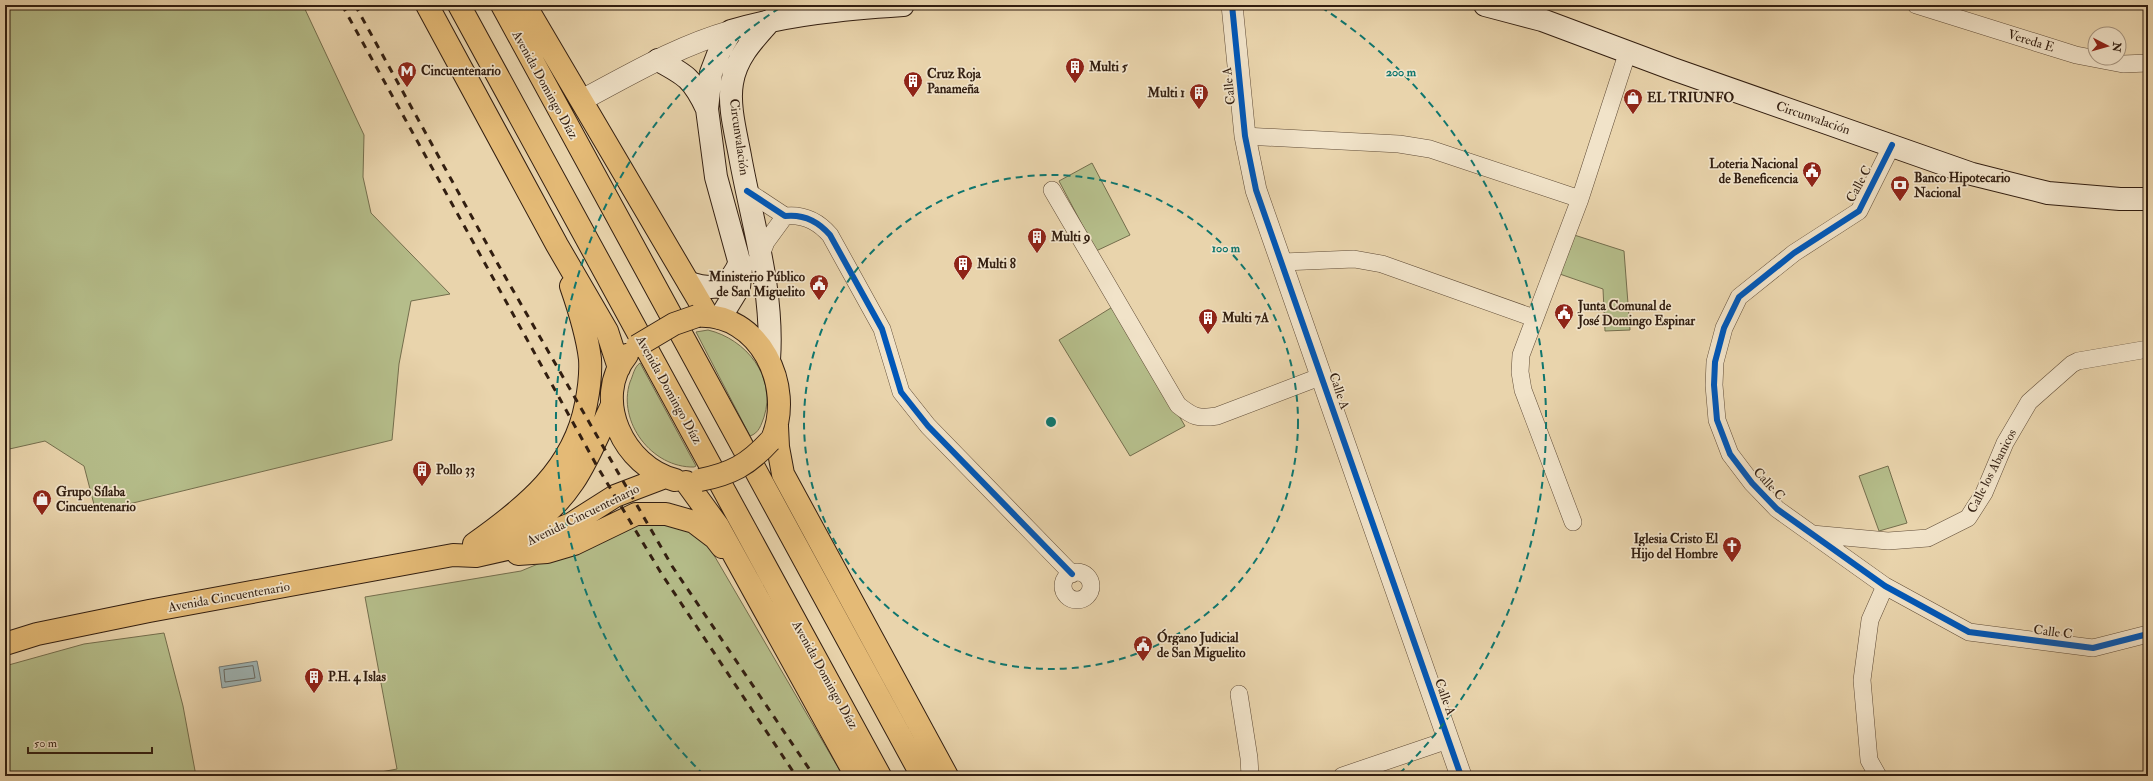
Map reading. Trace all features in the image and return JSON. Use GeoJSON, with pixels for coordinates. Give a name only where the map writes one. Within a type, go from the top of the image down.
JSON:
{"type":"FeatureCollection","features":[{"type":"Feature","properties":{"kind":"main road"},"geometry":{"type":"LineString","coordinates":[[427,5],[557,245],[607,331],[619,368]]}},
{"type":"Feature","properties":{"kind":"main road","name":"Avenida Domingo Díaz"},"geometry":{"type":"LineString","coordinates":[[459,5],[880,776]]}},
{"type":"Feature","properties":{"kind":"main road","name":"Avenida Domingo Díaz"},"geometry":{"type":"LineString","coordinates":[[502,5],[922,776]]}},
{"type":"Feature","properties":{"kind":"main road"},"geometry":{"type":"LineString","coordinates":[[525,5],[709,317]]}},
{"type":"Feature","properties":{"kind":"main road"},"geometry":{"type":"LineString","coordinates":[[732,31],[771,20],[806,13],[903,5]]}},
{"type":"Feature","properties":{"kind":"main road","name":"Circunvalación"},"geometry":{"type":"LineString","coordinates":[[1485,5],[1542,20],[1628,51],[1680,72],[1972,174],[2048,193],[2120,199],[2148,198]]}},
{"type":"Feature","properties":{"kind":"main road","name":"Circunvalación"},"geometry":{"type":"LineString","coordinates":[[769,360],[771,335],[761,255],[733,118],[732,84],[737,65],[748,46],[771,20]]}},
{"type":"Feature","properties":{"kind":"main road","name":"Circunvalación"},"geometry":{"type":"LineString","coordinates":[[709,317],[739,287],[741,276],[740,261],[716,177],[707,109],[711,73],[719,52],[732,31]]}},
{"type":"Feature","properties":{"kind":"main road"},"geometry":{"type":"LineString","coordinates":[[658,60],[684,74],[697,87],[707,109]]}},
{"type":"Feature","properties":{"kind":"main road"},"geometry":{"type":"LineString","coordinates":[[475,550],[544,488],[561,466],[575,440],[584,414],[590,386],[589,355],[585,332],[557,245]]}},
{"type":"Feature","properties":{"kind":"main road"},"geometry":{"type":"LineString","coordinates":[[689,283],[708,287],[719,286],[732,278],[740,261]]}},
{"type":"Feature","properties":{"kind":"main road"},"geometry":{"type":"LineString","coordinates":[[856,776],[715,521],[684,480],[645,465],[629,449],[617,428],[612,405],[612,389],[619,368],[626,356],[637,346],[674,324],[709,317],[745,332],[758,345],[769,360],[777,378],[780,399],[774,434],[783,474],[947,776]]}},
{"type":"Feature","properties":{"kind":"main road","name":"Avenida Cincuentenario"},"geometry":{"type":"LineString","coordinates":[[475,550],[525,528],[554,508],[587,460],[612,405]]}},
{"type":"Feature","properties":{"kind":"main road","name":"Avenida Cincuentenario"},"geometry":{"type":"LineString","coordinates":[[5,644],[37,634],[149,611],[475,550],[516,547],[571,524],[615,496],[684,480],[720,476],[739,468],[756,456],[774,434]]}},
{"type":"Feature","properties":{"kind":"main road"},"geometry":{"type":"LineString","coordinates":[[475,550],[547,552],[574,544],[636,514],[666,514],[694,522],[715,538],[740,567]]}},
{"type":"Feature","properties":{"kind":"street","name":"Calle A"},"geometry":{"type":"LineString","coordinates":[[1232,5],[1245,136],[1256,190],[1283,262],[1461,776]]}},
{"type":"Feature","properties":{"kind":"street","name":"Vereda E"},"geometry":{"type":"LineString","coordinates":[[1916,5],[2076,55],[2122,64],[2148,63]]}},
{"type":"Feature","properties":{"kind":"street"},"geometry":{"type":"LineString","coordinates":[[582,100],[658,60],[703,39],[732,31]]}},
{"type":"Feature","properties":{"kind":"street"},"geometry":{"type":"LineString","coordinates":[[1573,522],[1523,390],[1520,372],[1521,355],[1580,199],[1628,51]]}},
{"type":"Feature","properties":{"kind":"street"},"geometry":{"type":"LineString","coordinates":[[1245,136],[1399,144],[1430,149],[1580,199]]}},
{"type":"Feature","properties":{"kind":"street","name":"Calle C"},"geometry":{"type":"LineString","coordinates":[[1892,145],[1859,210],[1794,253],[1739,297],[1724,328],[1715,362],[1714,385],[1717,420],[1730,454],[1752,483],[1777,509],[1885,586],[1969,632],[2093,648],[2148,634]]}},
{"type":"Feature","properties":{"kind":"street"},"geometry":{"type":"LineString","coordinates":[[1052,190],[1178,405],[1190,415],[1204,418],[1217,416],[1322,376]]}},
{"type":"Feature","properties":{"kind":"street"},"geometry":{"type":"LineString","coordinates":[[747,191],[785,216],[795,215],[822,225],[830,235],[882,328],[901,392],[928,426],[1072,574]]}},
{"type":"Feature","properties":{"kind":"street"},"geometry":{"type":"LineString","coordinates":[[761,255],[766,242],[785,216]]}},
{"type":"Feature","properties":{"kind":"street"},"geometry":{"type":"LineString","coordinates":[[1283,262],[1354,259],[1382,264],[1534,318]]}},
{"type":"Feature","properties":{"kind":"street","name":"Calle los Abanicos"},"geometry":{"type":"LineString","coordinates":[[1811,534],[1888,541],[1928,538],[1951,528],[1968,518],[1978,502],[2001,450],[2029,402],[2078,360],[2148,350]]}},
{"type":"Feature","properties":{"kind":"street"},"geometry":{"type":"LineString","coordinates":[[1878,776],[1869,760],[1862,680],[1870,620],[1885,586]]}},
{"type":"Feature","properties":{"kind":"street"},"geometry":{"type":"LineString","coordinates":[[1239,694],[1249,758],[1250,776]]}},
{"type":"Feature","properties":{"kind":"street"},"geometry":{"type":"LineString","coordinates":[[1342,776],[1448,740]]}},
{"type":"Feature","properties":{"kind":"green space"},"geometry":{"type":"Polygon","coordinates":[[[5,5],[303,5],[364,135],[363,177],[371,213],[450,294],[411,301],[399,364],[392,440],[96,512],[84,466],[45,441],[5,450],[5,5]]]}},
{"type":"Feature","properties":{"kind":"green space"},"geometry":{"type":"Polygon","coordinates":[[[1092,163],[1130,235],[1096,251],[1059,181],[1092,163]]]}},
{"type":"Feature","properties":{"kind":"green space"},"geometry":{"type":"Polygon","coordinates":[[[1568,233],[1624,251],[1630,330],[1605,331],[1603,289],[1554,272],[1568,233]]]}},
{"type":"Feature","properties":{"kind":"green space"},"geometry":{"type":"Polygon","coordinates":[[[1114,306],[1185,426],[1130,456],[1059,340],[1114,306]]]}},
{"type":"Feature","properties":{"kind":"green space"},"geometry":{"type":"Polygon","coordinates":[[[708,330],[735,342],[746,351],[762,374],[766,388],[767,402],[761,426],[753,435],[750,436],[696,332],[708,330]]]}},
{"type":"Feature","properties":{"kind":"green space"},"geometry":{"type":"Polygon","coordinates":[[[640,363],[696,466],[679,465],[664,460],[641,440],[633,427],[627,397],[630,382],[635,369],[640,363]]]}},
{"type":"Feature","properties":{"kind":"green space"},"geometry":{"type":"Polygon","coordinates":[[[1888,466],[1907,523],[1879,531],[1859,476],[1888,466]]]}},
{"type":"Feature","properties":{"kind":"green space"},"geometry":{"type":"Polygon","coordinates":[[[646,519],[701,533],[843,776],[359,776],[397,769],[365,597],[521,571],[646,519]]]}},
{"type":"Feature","properties":{"kind":"green space"},"geometry":{"type":"Polygon","coordinates":[[[164,633],[183,706],[196,776],[5,776],[5,666],[84,644],[164,633]]]}},
{"type":"Feature","properties":{"kind":"water"},"geometry":{"type":"Polygon","coordinates":[[[257,661],[261,681],[222,688],[219,667],[257,661]]]}},
{"type":"Feature","properties":{"kind":"railway"},"geometry":{"type":"LineString","coordinates":[[342,5],[597,466],[661,573],[796,776]]}},
{"type":"Feature","properties":{"kind":"railway"},"geometry":{"type":"LineString","coordinates":[[355,5],[499,266],[672,566],[814,776]]}},
{"type":"Feature","properties":{"kind":"cycle path"},"geometry":{"type":"LineString","coordinates":[[1232,5],[1245,136],[1256,190],[1461,776]]}},
{"type":"Feature","properties":{"kind":"cycle path"},"geometry":{"type":"LineString","coordinates":[[1892,145],[1859,211],[1794,253],[1739,297],[1724,328],[1715,362],[1714,385],[1717,420],[1730,454],[1752,483],[1777,509],[1885,586],[1969,632],[2093,648],[2148,634]]}},
{"type":"Feature","properties":{"kind":"cycle path"},"geometry":{"type":"LineString","coordinates":[[747,191],[785,216],[804,217],[815,222],[830,235],[882,329],[901,392],[928,426],[1072,574]]}},
{"type":"Feature","properties":{"kind":"place","name":"Multi 5"},"geometry":{"type":"Point","coordinates":[1075,84]}},
{"type":"Feature","properties":{"kind":"place","name":"Cincuentenario"},"geometry":{"type":"Point","coordinates":[407,88]}},
{"type":"Feature","properties":{"kind":"place","name":"Cruz Roja Panameña"},"geometry":{"type":"Point","coordinates":[913,98]}},
{"type":"Feature","properties":{"kind":"place","name":"Multi 1"},"geometry":{"type":"Point","coordinates":[1199,110]}},
{"type":"Feature","properties":{"kind":"place","name":"EL TRIUNFO"},"geometry":{"type":"Point","coordinates":[1633,115]}},
{"type":"Feature","properties":{"kind":"place","name":"Loteria Nacional de Beneficencia"},"geometry":{"type":"Point","coordinates":[1812,188]}},
{"type":"Feature","properties":{"kind":"place","name":"Banco Hipotecario Nacional"},"geometry":{"type":"Point","coordinates":[1900,202]}},
{"type":"Feature","properties":{"kind":"place","name":"Multi 9"},"geometry":{"type":"Point","coordinates":[1037,254]}},
{"type":"Feature","properties":{"kind":"place","name":"Multi 8"},"geometry":{"type":"Point","coordinates":[963,281]}},
{"type":"Feature","properties":{"kind":"place","name":"Ministerio Público de San Miguelito"},"geometry":{"type":"Point","coordinates":[819,301]}},
{"type":"Feature","properties":{"kind":"place","name":"Junta Comunal de José Domingo Espinar"},"geometry":{"type":"Point","coordinates":[1564,330]}},
{"type":"Feature","properties":{"kind":"place","name":"Multi 7A"},"geometry":{"type":"Point","coordinates":[1208,335]}},
{"type":"Feature","properties":{"kind":"place","name":"Pollo 33"},"geometry":{"type":"Point","coordinates":[422,487]}},
{"type":"Feature","properties":{"kind":"place","name":"Grupo Sílaba Cincuentenario"},"geometry":{"type":"Point","coordinates":[42,516]}},
{"type":"Feature","properties":{"kind":"place","name":"Iglesia Cristo El Hijo del Hombre"},"geometry":{"type":"Point","coordinates":[1732,563]}},
{"type":"Feature","properties":{"kind":"place","name":"Órgano Judicial de San Miguelito"},"geometry":{"type":"Point","coordinates":[1143,662]}},
{"type":"Feature","properties":{"kind":"place","name":"P.H. 4 Islas"},"geometry":{"type":"Point","coordinates":[314,694]}}]}
